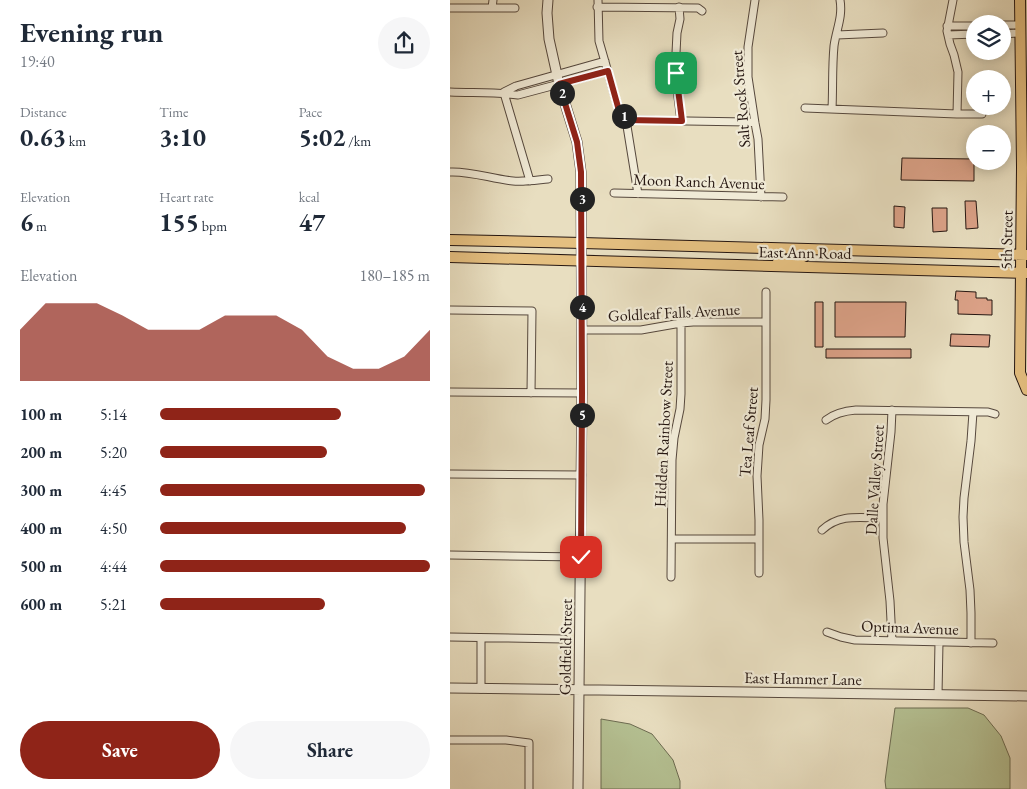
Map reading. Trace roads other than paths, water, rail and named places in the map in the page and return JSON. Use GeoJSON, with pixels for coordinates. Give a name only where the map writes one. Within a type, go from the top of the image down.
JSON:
{"type":"FeatureCollection","features":[{"type":"Feature","properties":{"kind":"main road","name":"5th Street"},"geometry":{"type":"LineString","coordinates":[[1021,0],[1024,273],[1020,373],[1027,390]]}},
{"type":"Feature","properties":{"kind":"main road"},"geometry":{"type":"LineString","coordinates":[[1022,26],[1027,50]]}},
{"type":"Feature","properties":{"kind":"main road","name":"East Ann Road"},"geometry":{"type":"LineString","coordinates":[[450,240],[1024,256]]}},
{"type":"Feature","properties":{"kind":"main road"},"geometry":{"type":"LineString","coordinates":[[758,265],[801,258],[805,256],[807,249]]}},
{"type":"Feature","properties":{"kind":"main road","name":"East Ann Road"},"geometry":{"type":"LineString","coordinates":[[450,257],[1024,273]]}},
{"type":"Feature","properties":{"kind":"street","name":"Goldfield Street"},"geometry":{"type":"LineString","coordinates":[[548,0],[549,39],[556,74],[577,142],[581,172],[582,475],[578,789]]}},
{"type":"Feature","properties":{"kind":"street","name":"Salt Rock Street"},"geometry":{"type":"LineString","coordinates":[[755,0],[748,47],[748,77],[758,139],[761,197]]}},
{"type":"Feature","properties":{"kind":"street"},"geometry":{"type":"LineString","coordinates":[[832,109],[834,45],[841,16],[840,0]]}},
{"type":"Feature","properties":{"kind":"street"},"geometry":{"type":"LineString","coordinates":[[953,0],[948,35],[958,72],[957,114]]}},
{"type":"Feature","properties":{"kind":"street"},"geometry":{"type":"LineString","coordinates":[[638,194],[626,120],[618,107],[599,40],[598,3],[698,8],[702,11]]}},
{"type":"Feature","properties":{"kind":"street"},"geometry":{"type":"LineString","coordinates":[[450,8],[493,4],[515,8]]}},
{"type":"Feature","properties":{"kind":"street"},"geometry":{"type":"LineString","coordinates":[[678,7],[680,19],[676,33],[676,73],[682,121]]}},
{"type":"Feature","properties":{"kind":"street"},"geometry":{"type":"LineString","coordinates":[[948,26],[966,26]]}},
{"type":"Feature","properties":{"kind":"street"},"geometry":{"type":"LineString","coordinates":[[837,35],[884,34]]}},
{"type":"Feature","properties":{"kind":"street"},"geometry":{"type":"LineString","coordinates":[[948,35],[966,34]]}},
{"type":"Feature","properties":{"kind":"street"},"geometry":{"type":"LineString","coordinates":[[504,93],[516,86],[605,61]]}},
{"type":"Feature","properties":{"kind":"street"},"geometry":{"type":"LineString","coordinates":[[450,92],[518,95],[608,71]]}},
{"type":"Feature","properties":{"kind":"street"},"geometry":{"type":"LineString","coordinates":[[504,93],[530,181]]}},
{"type":"Feature","properties":{"kind":"street"},"geometry":{"type":"LineString","coordinates":[[805,108],[966,114]]}},
{"type":"Feature","properties":{"kind":"street"},"geometry":{"type":"LineString","coordinates":[[626,120],[755,123]]}},
{"type":"Feature","properties":{"kind":"street"},"geometry":{"type":"LineString","coordinates":[[450,172],[459,171],[514,181],[548,179]]}},
{"type":"Feature","properties":{"kind":"street","name":"Moon Ranch Avenue"},"geometry":{"type":"LineString","coordinates":[[614,193],[783,197]]}},
{"type":"Feature","properties":{"kind":"street","name":"Tea Leaf Street"},"geometry":{"type":"LineString","coordinates":[[759,574],[757,459],[765,419],[766,292]]}},
{"type":"Feature","properties":{"kind":"street"},"geometry":{"type":"LineString","coordinates":[[450,310],[532,311],[531,393]]}},
{"type":"Feature","properties":{"kind":"street","name":"Goldleaf Falls Avenue"},"geometry":{"type":"LineString","coordinates":[[582,330],[640,330],[681,322],[766,322]]}},
{"type":"Feature","properties":{"kind":"street","name":"Hidden Rainbow Street"},"geometry":{"type":"LineString","coordinates":[[671,577],[672,460],[681,394],[681,322]]}},
{"type":"Feature","properties":{"kind":"street"},"geometry":{"type":"LineString","coordinates":[[450,392],[582,393]]}},
{"type":"Feature","properties":{"kind":"street"},"geometry":{"type":"LineString","coordinates":[[826,420],[833,414],[849,410],[988,412],[995,414]]}},
{"type":"Feature","properties":{"kind":"street","name":"Dalle Valley Street"},"geometry":{"type":"LineString","coordinates":[[892,410],[883,504],[884,552],[890,601],[892,641]]}},
{"type":"Feature","properties":{"kind":"street"},"geometry":{"type":"LineString","coordinates":[[971,643],[970,590],[963,517],[974,412]]}},
{"type":"Feature","properties":{"kind":"street"},"geometry":{"type":"LineString","coordinates":[[450,474],[582,475]]}},
{"type":"Feature","properties":{"kind":"street"},"geometry":{"type":"LineString","coordinates":[[822,530],[829,523],[845,518],[883,518]]}},
{"type":"Feature","properties":{"kind":"street"},"geometry":{"type":"LineString","coordinates":[[672,539],[759,539]]}},
{"type":"Feature","properties":{"kind":"street"},"geometry":{"type":"LineString","coordinates":[[450,555],[581,557]]}},
{"type":"Feature","properties":{"kind":"street","name":"Optima Avenue"},"geometry":{"type":"LineString","coordinates":[[827,632],[856,640],[993,642]]}},
{"type":"Feature","properties":{"kind":"street"},"geometry":{"type":"LineString","coordinates":[[450,637],[564,639]]}},
{"type":"Feature","properties":{"kind":"street"},"geometry":{"type":"LineString","coordinates":[[481,638],[481,689]]}},
{"type":"Feature","properties":{"kind":"street"},"geometry":{"type":"LineString","coordinates":[[938,642],[938,695]]}},
{"type":"Feature","properties":{"kind":"street","name":"East Hammer Lane"},"geometry":{"type":"LineString","coordinates":[[450,688],[1027,696]]}},
{"type":"Feature","properties":{"kind":"street"},"geometry":{"type":"LineString","coordinates":[[450,740],[506,740],[529,743],[529,789]]}}]}
